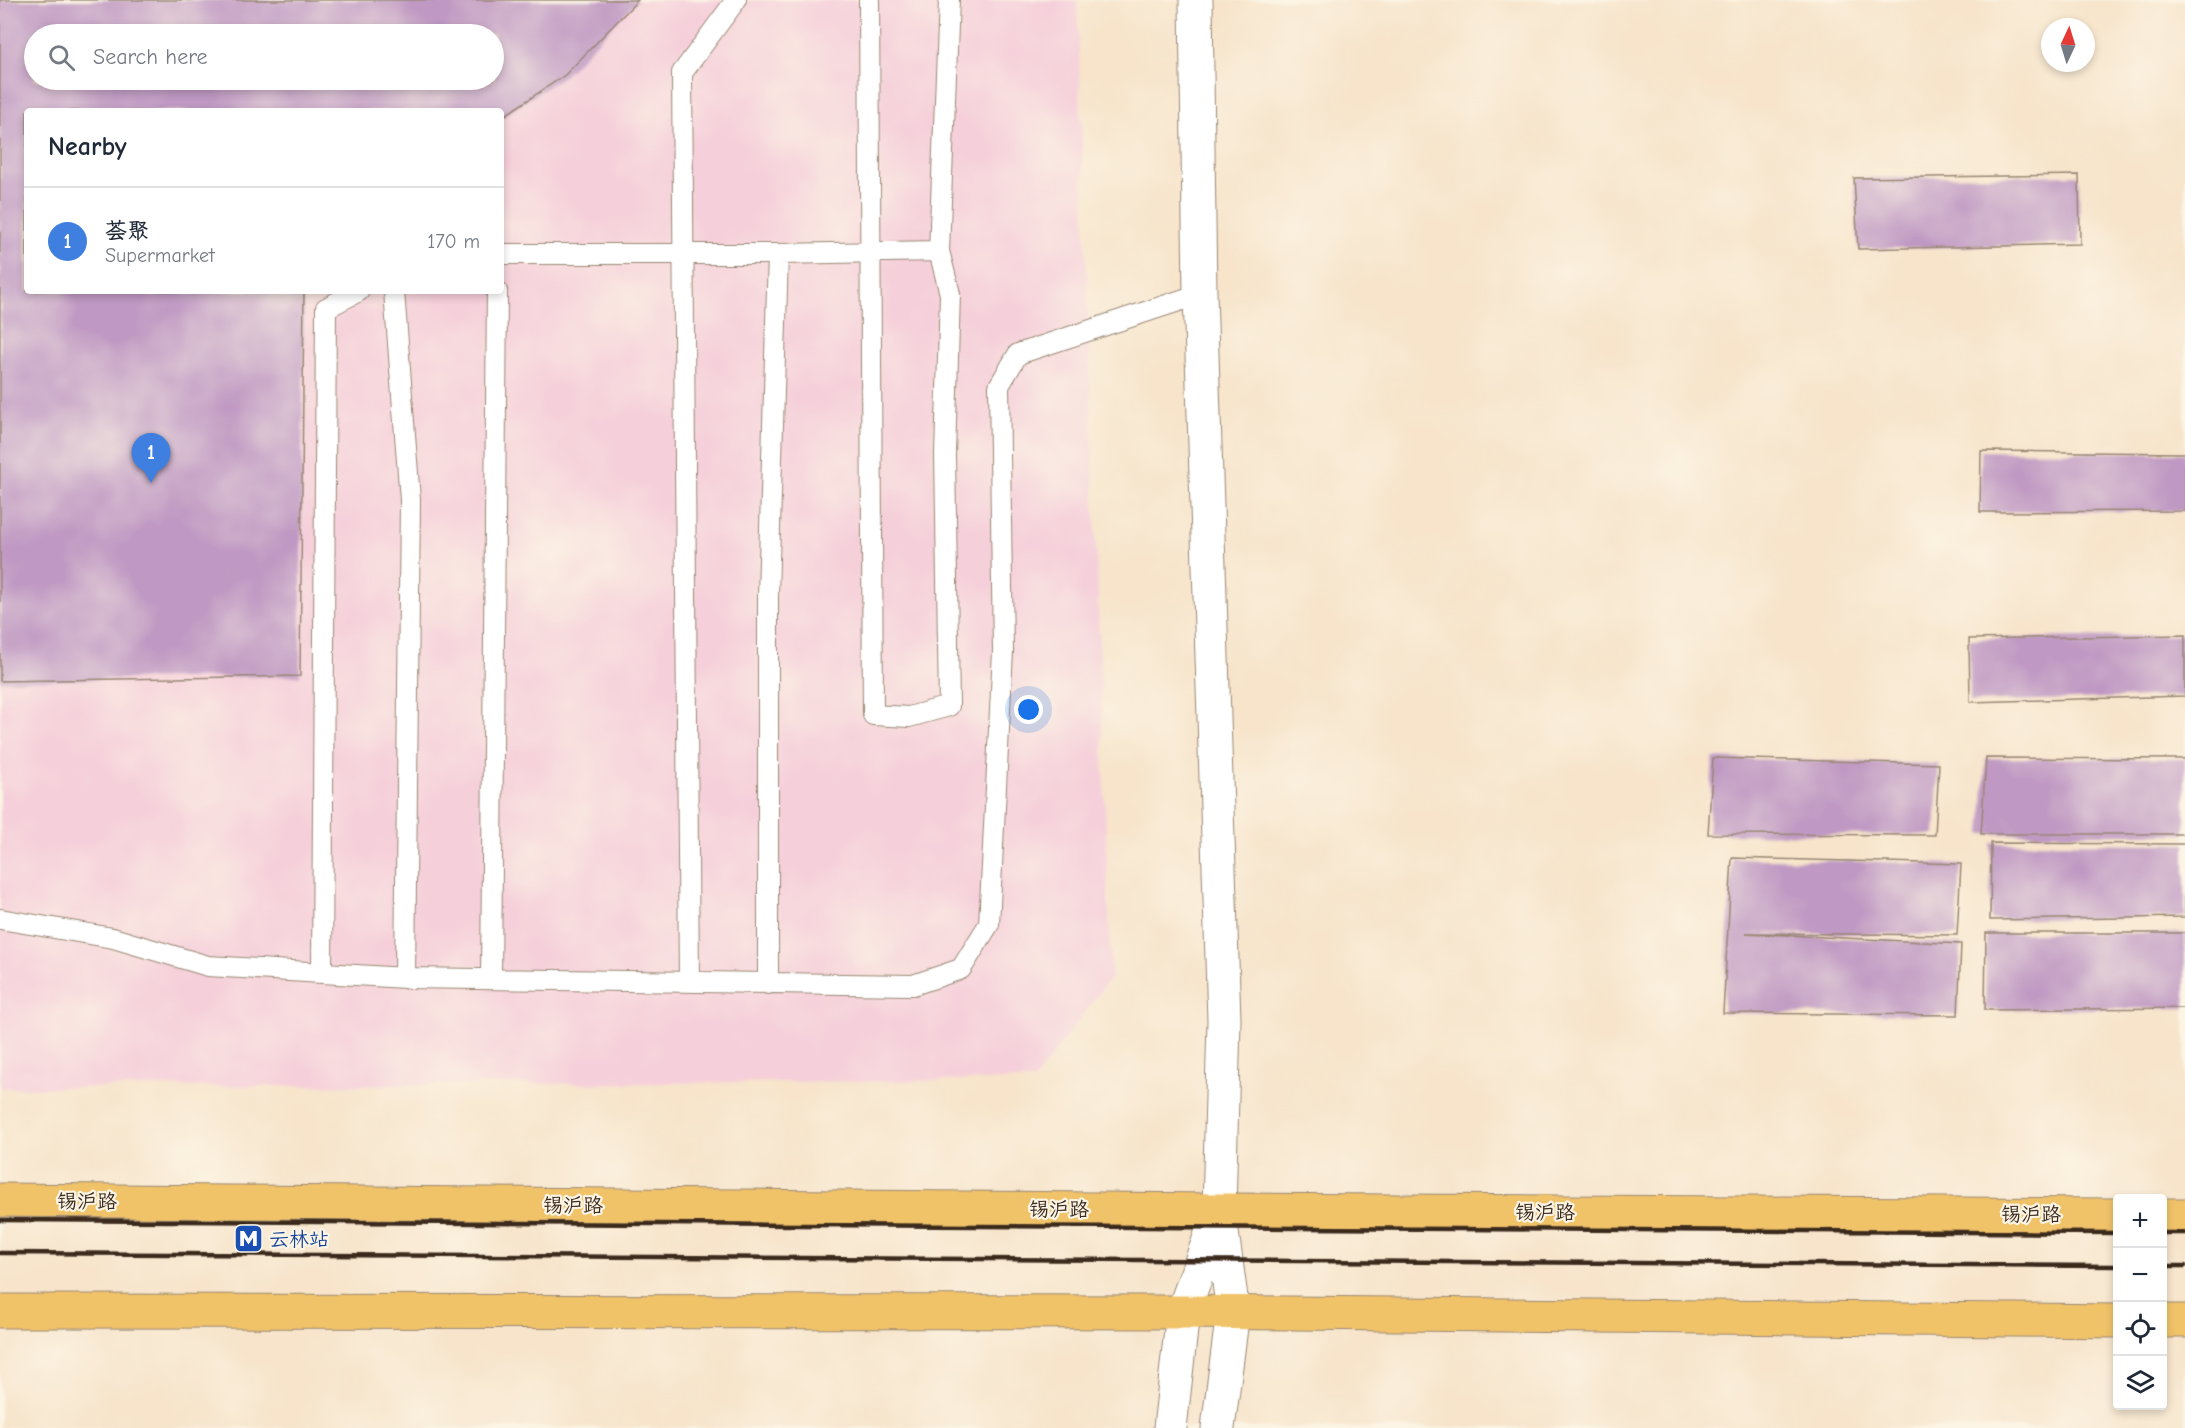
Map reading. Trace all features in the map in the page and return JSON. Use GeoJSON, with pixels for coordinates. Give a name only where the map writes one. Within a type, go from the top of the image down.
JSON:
{"type":"FeatureCollection","features":[{"type":"Feature","properties":{"kind":"main road","name":"锡沪路"},"geometry":{"type":"LineString","coordinates":[[0,1200],[2113,1215]]}},
{"type":"Feature","properties":{"kind":"main road"},"geometry":{"type":"LineString","coordinates":[[2167,1215],[2185,1215]]}},
{"type":"Feature","properties":{"kind":"main road"},"geometry":{"type":"LineString","coordinates":[[0,1311],[1233,1312],[2113,1321]]}},
{"type":"Feature","properties":{"kind":"main road"},"geometry":{"type":"LineString","coordinates":[[2167,1321],[2185,1321]]}},
{"type":"Feature","properties":{"kind":"street"},"geometry":{"type":"LineString","coordinates":[[1196,0],[1200,294],[1224,1020],[1219,1210],[1233,1312],[1218,1428]]}},
{"type":"Feature","properties":{"kind":"street"},"geometry":{"type":"LineString","coordinates":[[1170,1428],[1184,1312],[1219,1210]]}},
{"type":"Feature","properties":{"kind":"lane"},"geometry":{"type":"LineString","coordinates":[[689,982],[682,73],[736,0]]}},
{"type":"Feature","properties":{"kind":"lane"},"geometry":{"type":"LineString","coordinates":[[869,0],[873,715],[909,717],[949,706],[945,454],[950,294],[939,251],[949,0]]}},
{"type":"Feature","properties":{"kind":"lane"},"geometry":{"type":"LineString","coordinates":[[504,254],[778,254],[939,251]]}},
{"type":"Feature","properties":{"kind":"lane"},"geometry":{"type":"LineString","coordinates":[[768,984],[768,596],[778,254]]}},
{"type":"Feature","properties":{"kind":"lane"},"geometry":{"type":"LineString","coordinates":[[322,972],[326,308],[353,294]]}},
{"type":"Feature","properties":{"kind":"lane"},"geometry":{"type":"LineString","coordinates":[[394,294],[410,500],[405,978]]}},
{"type":"Feature","properties":{"kind":"lane"},"geometry":{"type":"LineString","coordinates":[[491,978],[497,294]]}},
{"type":"Feature","properties":{"kind":"lane"},"geometry":{"type":"LineString","coordinates":[[0,919],[112,938],[208,966],[405,978],[913,985],[961,969],[989,924],[1003,651],[999,386],[1018,354],[1200,294]]}},
{"type":"Feature","properties":{"kind":"shaded area"},"geometry":{"type":"Polygon","coordinates":[[[0,0],[1077,0],[1111,977],[1034,1080],[0,1088],[0,0]]]}},
{"type":"Feature","properties":{"kind":"building"},"geometry":{"type":"Polygon","coordinates":[[[0,0],[638,0],[565,75],[504,116],[504,108],[24,108],[24,294],[304,294],[300,676],[0,681],[0,0]]]}},
{"type":"Feature","properties":{"kind":"building"},"geometry":{"type":"Polygon","coordinates":[[[2079,175],[2080,244],[1858,249],[1854,178],[2079,175]]]}},
{"type":"Feature","properties":{"kind":"building"},"geometry":{"type":"Polygon","coordinates":[[[1981,451],[2185,453],[2185,511],[1980,512],[1981,451]]]}},
{"type":"Feature","properties":{"kind":"building"},"geometry":{"type":"Polygon","coordinates":[[[2185,635],[2185,696],[1970,702],[1969,639],[2185,635]]]}},
{"type":"Feature","properties":{"kind":"building"},"geometry":{"type":"Polygon","coordinates":[[[1713,758],[1939,764],[1935,835],[1708,834],[1713,758]]]}},
{"type":"Feature","properties":{"kind":"building"},"geometry":{"type":"Polygon","coordinates":[[[1986,758],[2185,759],[2185,834],[1981,834],[1986,758]]]}},
{"type":"Feature","properties":{"kind":"building"},"geometry":{"type":"Polygon","coordinates":[[[1991,843],[2185,844],[2185,917],[1990,920],[1991,843]]]}},
{"type":"Feature","properties":{"kind":"building"},"geometry":{"type":"Polygon","coordinates":[[[1732,858],[1961,864],[1957,935],[1745,933],[1961,944],[1958,1015],[1723,1013],[1732,858]]]}},
{"type":"Feature","properties":{"kind":"building"},"geometry":{"type":"Polygon","coordinates":[[[1986,933],[2185,933],[2185,1008],[1985,1010],[1986,933]]]}},
{"type":"Feature","properties":{"kind":"railway"},"geometry":{"type":"LineString","coordinates":[[0,1220],[2113,1233]]}},
{"type":"Feature","properties":{"kind":"railway"},"geometry":{"type":"LineString","coordinates":[[2167,1233],[2185,1233]]}},
{"type":"Feature","properties":{"kind":"railway"},"geometry":{"type":"LineString","coordinates":[[0,1253],[2113,1266]]}},
{"type":"Feature","properties":{"kind":"railway"},"geometry":{"type":"LineString","coordinates":[[2167,1266],[2185,1266]]}},
{"type":"Feature","properties":{"kind":"place","name":"荟聚"},"geometry":{"type":"Point","coordinates":[151,483]}},
{"type":"Feature","properties":{"kind":"place","name":"云林站"},"geometry":{"type":"Point","coordinates":[248,1239]}}]}
